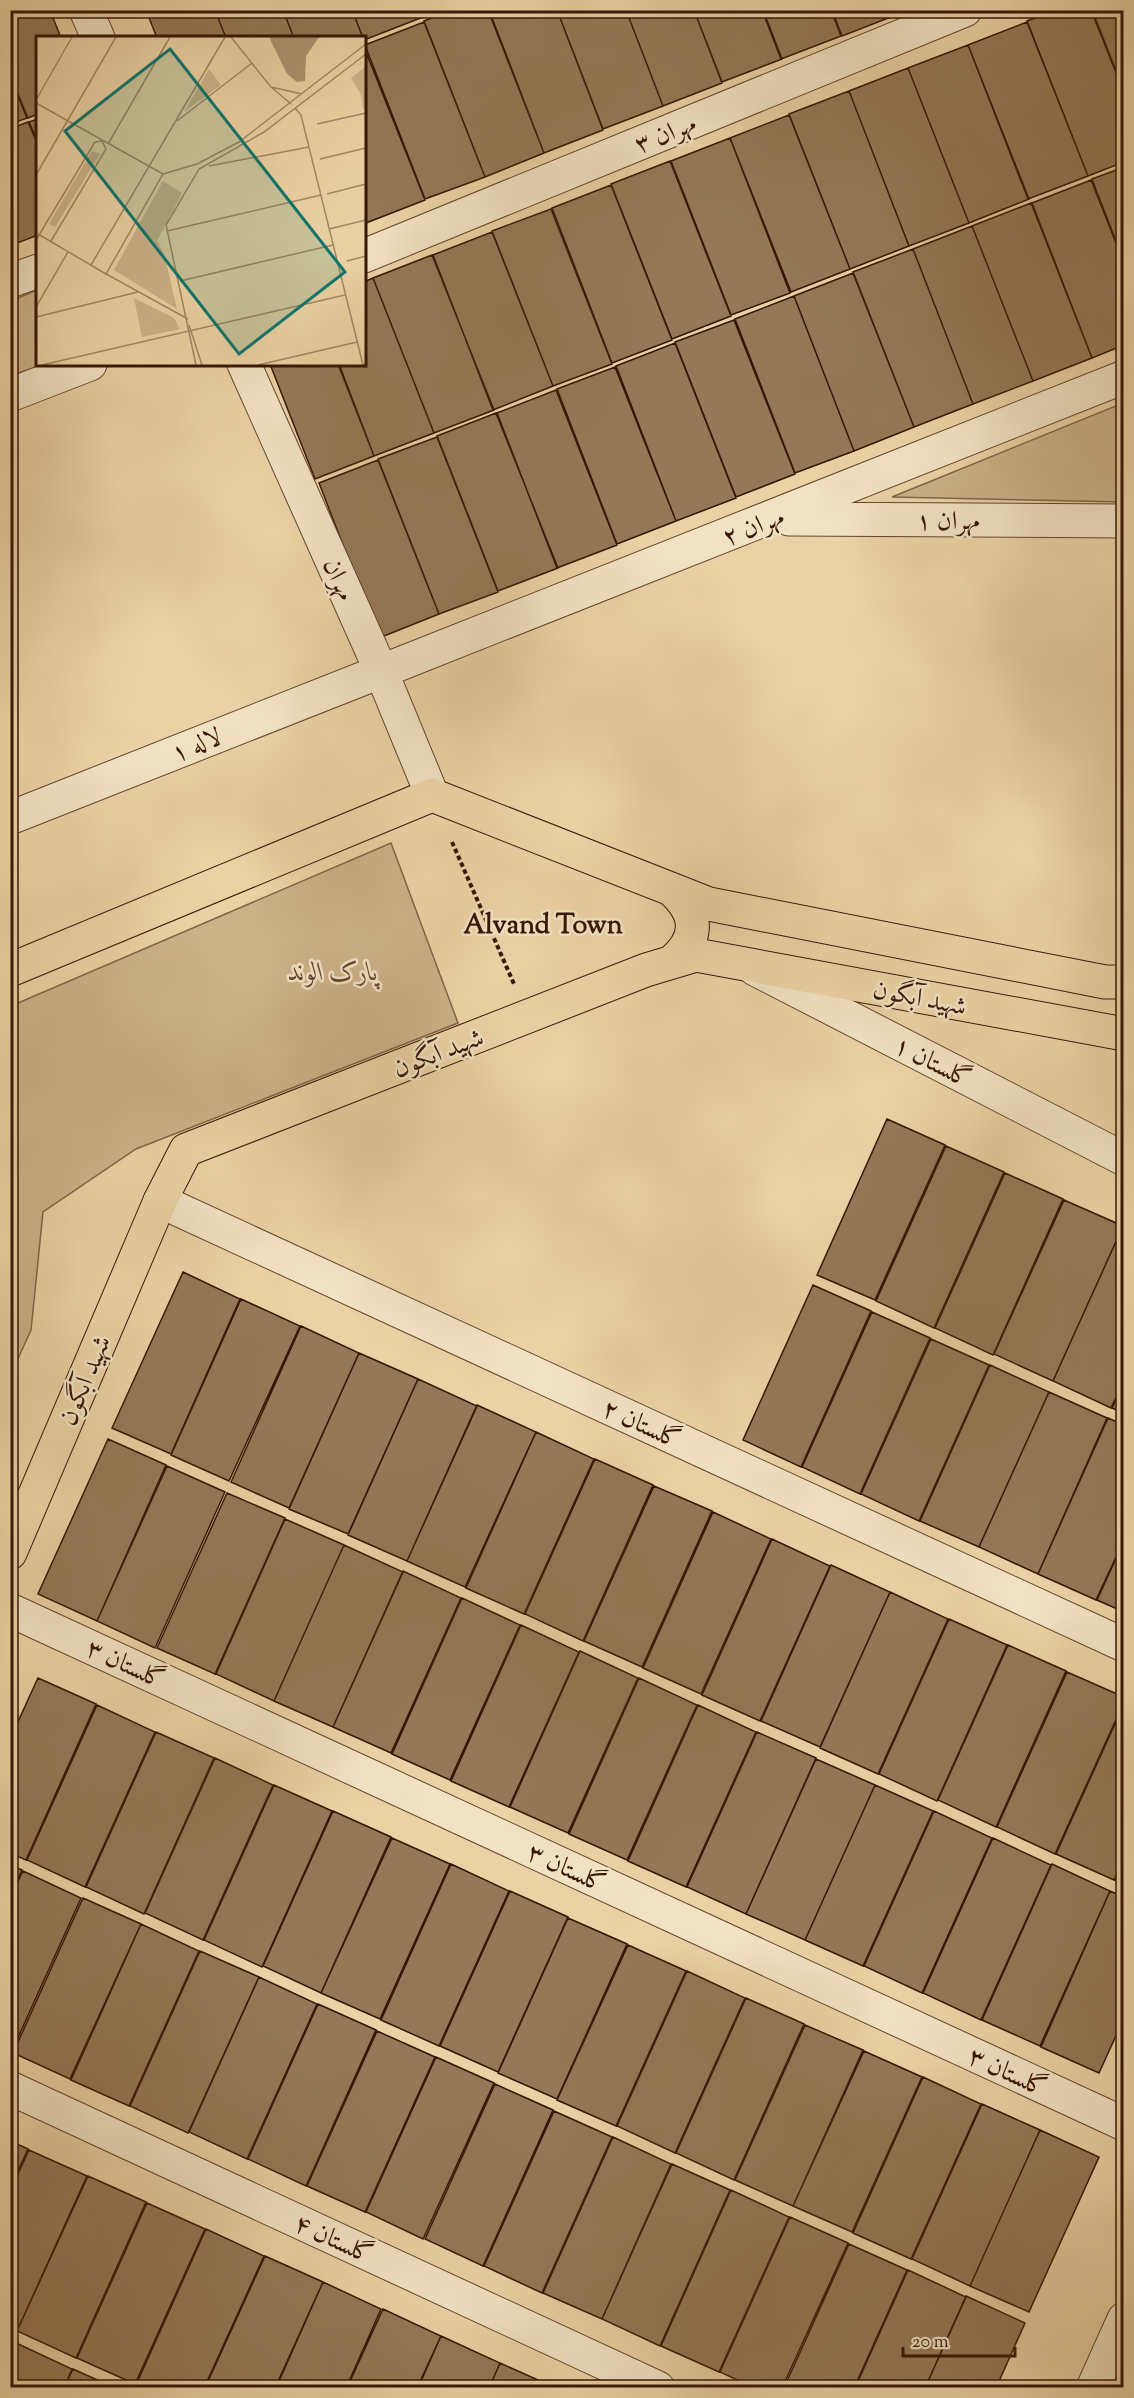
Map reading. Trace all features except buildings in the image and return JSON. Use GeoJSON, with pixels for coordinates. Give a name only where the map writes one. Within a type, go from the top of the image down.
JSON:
{"type":"FeatureCollection","features":[{"type":"Feature","properties":{"kind":"main road","name":"شهید آبگون"},"geometry":{"type":"LineString","coordinates":[[432,795],[709,904],[1105,982],[1124,982]]}},
{"type":"Feature","properties":{"kind":"main road"},"geometry":{"type":"LineString","coordinates":[[10,970],[432,795]]}},
{"type":"Feature","properties":{"kind":"main road"},"geometry":{"type":"LineString","coordinates":[[672,890],[684,902],[692,917],[692,934],[686,950],[673,962]]}},
{"type":"Feature","properties":{"kind":"main road"},"geometry":{"type":"LineString","coordinates":[[743,963],[736,956],[732,946],[732,935],[734,926],[741,917],[750,912]]}},
{"type":"Feature","properties":{"kind":"main road","name":"شهید آبگون"},"geometry":{"type":"LineString","coordinates":[[10,1553],[160,1201],[186,1150],[529,1018],[646,970],[696,955],[1124,1034]]}},
{"type":"Feature","properties":{"kind":"street"},"geometry":{"type":"LineString","coordinates":[[86,10],[97,36]]}},
{"type":"Feature","properties":{"kind":"street","name":"مهران ۳"},"geometry":{"type":"LineString","coordinates":[[366,255],[965,10]]}},
{"type":"Feature","properties":{"kind":"street"},"geometry":{"type":"LineString","coordinates":[[10,281],[36,272]]}},
{"type":"Feature","properties":{"kind":"street"},"geometry":{"type":"LineString","coordinates":[[10,395],[85,366]]}},
{"type":"Feature","properties":{"kind":"street","name":"مهران"},"geometry":{"type":"LineString","coordinates":[[245,366],[381,670],[432,795]]}},
{"type":"Feature","properties":{"kind":"street","name":"مهران ۲"},"geometry":{"type":"LineString","coordinates":[[381,670],[773,519],[1124,377]]}},
{"type":"Feature","properties":{"kind":"street","name":"۱ مهران"},"geometry":{"type":"LineString","coordinates":[[773,519],[1124,521]]}},
{"type":"Feature","properties":{"kind":"street","name":"لاله ۱"},"geometry":{"type":"LineString","coordinates":[[10,818],[381,670]]}},
{"type":"Feature","properties":{"kind":"street","name":"گلستان ۱"},"geometry":{"type":"LineString","coordinates":[[743,963],[1124,1159]]}},
{"type":"Feature","properties":{"kind":"street","name":"گلستان ۲"},"geometry":{"type":"LineString","coordinates":[[160,1201],[1124,1645]]}},
{"type":"Feature","properties":{"kind":"street","name":"گلستان ۳"},"geometry":{"type":"LineString","coordinates":[[10,1610],[1124,2124]]}},
{"type":"Feature","properties":{"kind":"street","name":"گلستان ۴"},"geometry":{"type":"LineString","coordinates":[[10,2088],[658,2388]]}},
{"type":"Feature","properties":{"kind":"street"},"geometry":{"type":"LineString","coordinates":[[1093,2388],[1124,2319]]}},
{"type":"Feature","properties":{"kind":"path"},"geometry":{"type":"LineString","coordinates":[[432,795],[529,1018]]}},
{"type":"Feature","properties":{"kind":"green space"},"geometry":{"type":"Polygon","coordinates":[[[36,290],[36,366],[38,366],[11,376],[11,301],[36,290]]]}},
{"type":"Feature","properties":{"kind":"green space"},"geometry":{"type":"Polygon","coordinates":[[[1123,403],[1123,502],[892,497],[1123,403]]]}},
{"type":"Feature","properties":{"kind":"green space","name":"پارک الوند"},"geometry":{"type":"Polygon","coordinates":[[[391,843],[458,1023],[136,1149],[43,1212],[31,1330],[11,1374],[11,1006],[391,843]]]}},
{"type":"Feature","properties":{"kind":"district","name":"Alvand Town"},"geometry":{"type":"Point","coordinates":[543,924]}}]}
